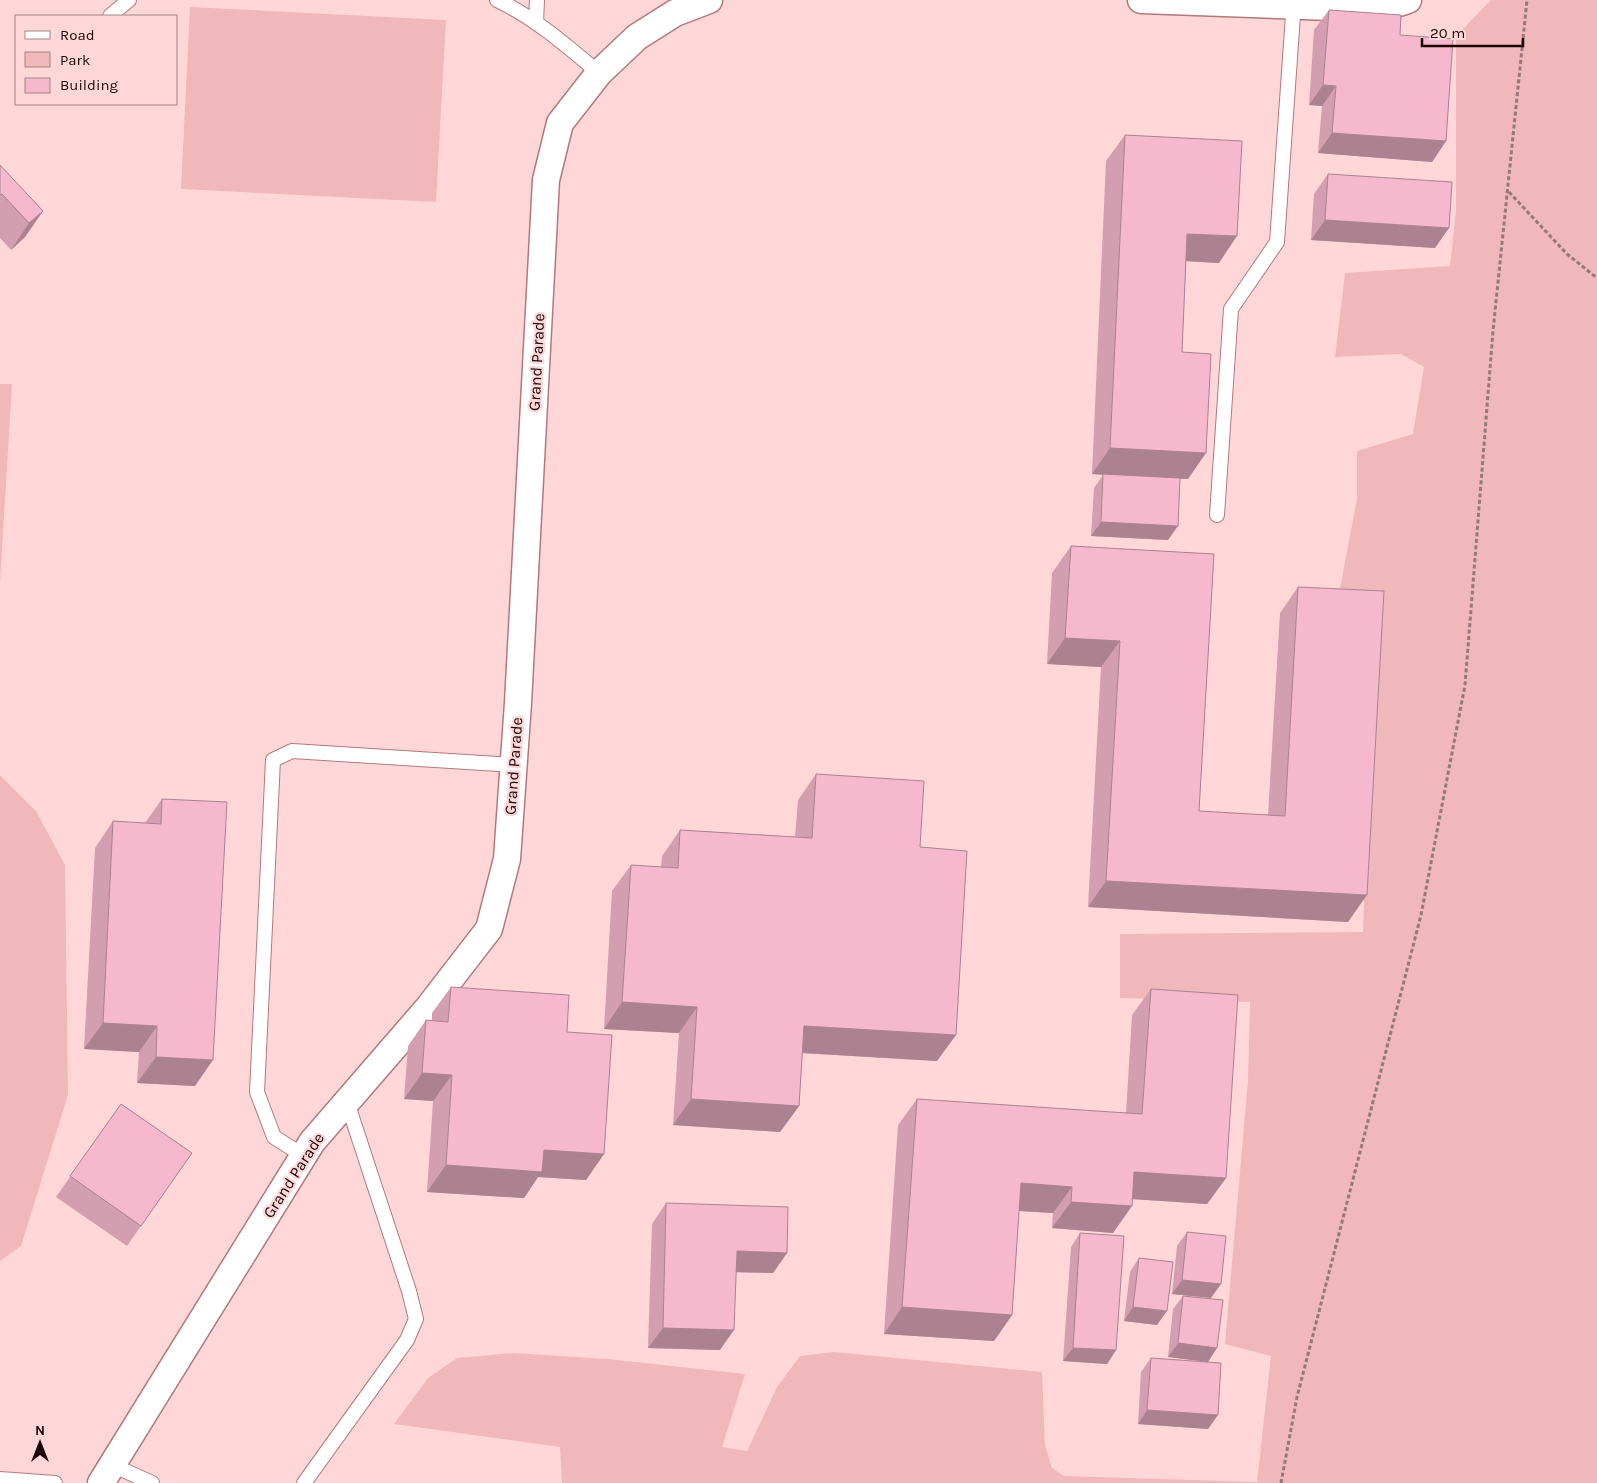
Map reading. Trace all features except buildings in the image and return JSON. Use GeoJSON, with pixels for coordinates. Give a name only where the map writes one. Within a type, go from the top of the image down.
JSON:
{"type":"FeatureCollection","features":[{"type":"Feature","properties":{"kind":"street","name":"Grand Parade"},"geometry":{"type":"LineString","coordinates":[[107,1474],[312,1142],[428,1008],[489,929],[507,859],[514,765],[546,180],[560,123],[599,72],[637,37],[675,13],[709,0]]}},
{"type":"Feature","properties":{"kind":"street"},"geometry":{"type":"LineString","coordinates":[[1141,0],[1294,2],[1330,7],[1408,0]]}},
{"type":"Feature","properties":{"kind":"lane"},"geometry":{"type":"LineString","coordinates":[[111,15],[129,0]]}},
{"type":"Feature","properties":{"kind":"lane"},"geometry":{"type":"LineString","coordinates":[[497,0],[554,35],[599,72]]}},
{"type":"Feature","properties":{"kind":"lane"},"geometry":{"type":"LineString","coordinates":[[536,23],[537,0]]}},
{"type":"Feature","properties":{"kind":"lane"},"geometry":{"type":"LineString","coordinates":[[1218,515],[1231,309],[1277,242],[1294,2]]}},
{"type":"Feature","properties":{"kind":"lane"},"geometry":{"type":"LineString","coordinates":[[304,1156],[274,1137],[257,1092],[273,760],[292,751],[514,765]]}},
{"type":"Feature","properties":{"kind":"lane"},"geometry":{"type":"LineString","coordinates":[[304,1483],[407,1340],[416,1320],[409,1291],[347,1102]]}},
{"type":"Feature","properties":{"kind":"lane"},"geometry":{"type":"LineString","coordinates":[[107,1474],[152,1483]]}},
{"type":"Feature","properties":{"kind":"lane"},"geometry":{"type":"LineString","coordinates":[[0,1479],[56,1483]]}},
{"type":"Feature","properties":{"kind":"path"},"geometry":{"type":"LineString","coordinates":[[1281,1483],[1297,1397],[1421,915],[1465,685],[1493,331],[1527,0]]}},
{"type":"Feature","properties":{"kind":"path"},"geometry":{"type":"LineString","coordinates":[[1508,192],[1567,254],[1597,278]]}},
{"type":"Feature","properties":{"kind":"green space"},"geometry":{"type":"Polygon","coordinates":[[[1491,0],[1597,0],[1597,1483],[562,1483],[560,1447],[394,1424],[428,1378],[457,1358],[513,1353],[608,1359],[745,1374],[722,1447],[747,1451],[777,1387],[800,1356],[834,1352],[1042,1372],[1045,1445],[1052,1468],[1064,1476],[1257,1482],[1271,1356],[1225,1344],[1248,1080],[1250,1002],[1120,998],[1120,934],[1363,932],[1374,608],[1339,593],[1357,499],[1357,451],[1413,434],[1424,367],[1401,354],[1335,357],[1345,273],[1450,266],[1456,210],[1456,36],[1491,0]]]}},
{"type":"Feature","properties":{"kind":"green space"},"geometry":{"type":"Polygon","coordinates":[[[190,7],[446,20],[436,202],[181,189],[190,7]]]}},
{"type":"Feature","properties":{"kind":"green space"},"geometry":{"type":"Polygon","coordinates":[[[0,384],[12,384],[0,583],[0,384]]]}},
{"type":"Feature","properties":{"kind":"green space"},"geometry":{"type":"Polygon","coordinates":[[[0,775],[36,811],[65,865],[68,1095],[21,1246],[0,1261],[0,775]]]}}]}
